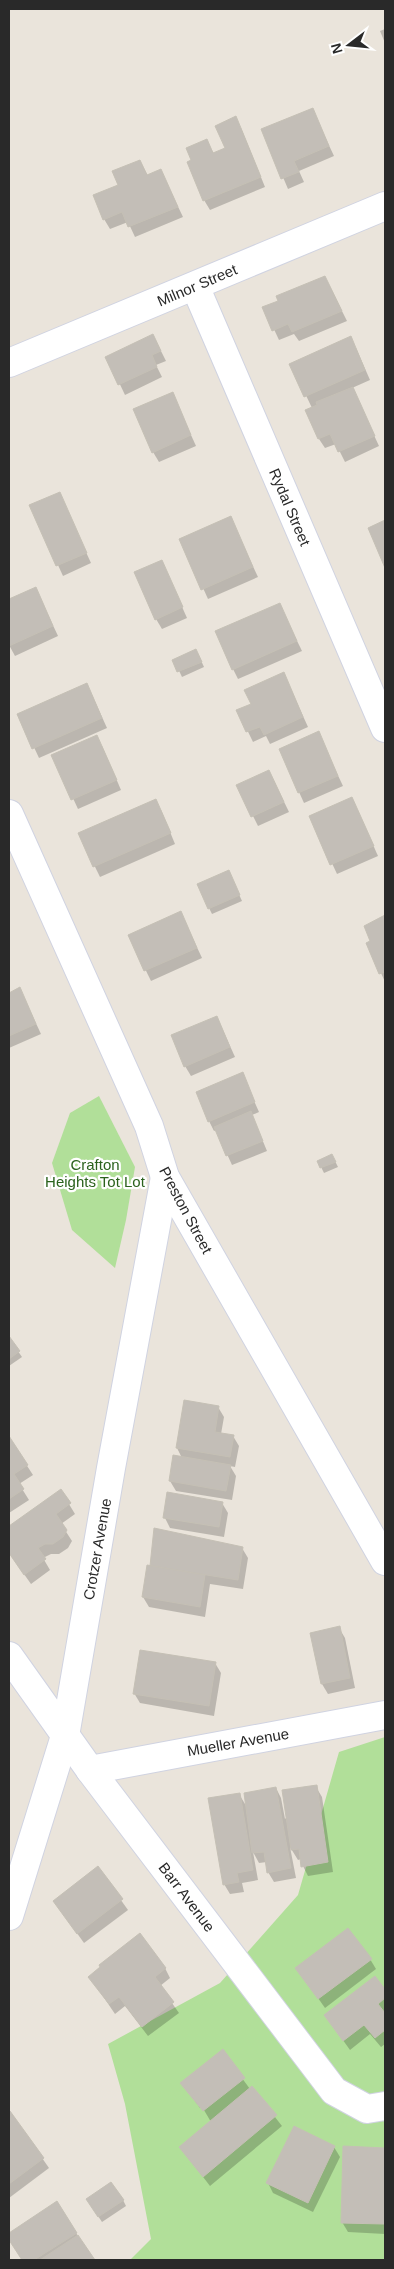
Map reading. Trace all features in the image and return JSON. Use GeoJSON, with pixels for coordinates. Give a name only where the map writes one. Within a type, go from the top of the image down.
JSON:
{"type":"FeatureCollection","features":[{"type":"Feature","properties":{"kind":"street","name":"Milnor Street"},"geometry":{"type":"LineString","coordinates":[[9,363],[385,206]]}},
{"type":"Feature","properties":{"kind":"street","name":"Rydal Street"},"geometry":{"type":"LineString","coordinates":[[195,286],[385,728]]}},
{"type":"Feature","properties":{"kind":"street","name":"Preston Street"},"geometry":{"type":"LineString","coordinates":[[9,814],[149,1126],[165,1177],[385,1561]]}},
{"type":"Feature","properties":{"kind":"street","name":"Crotzer Avenue"},"geometry":{"type":"LineString","coordinates":[[9,1916],[65,1736],[111,1468],[165,1177]]}},
{"type":"Feature","properties":{"kind":"street","name":"Barr Avenue"},"geometry":{"type":"LineString","coordinates":[[9,1656],[90,1770],[334,2091],[367,2109],[385,2106]]}},
{"type":"Feature","properties":{"kind":"street","name":"Mueller Avenue"},"geometry":{"type":"LineString","coordinates":[[90,1770],[385,1715]]}},
{"type":"Feature","properties":{"kind":"green space","name":"Crafton Heights Tot Lot"},"geometry":{"type":"Polygon","coordinates":[[[99,1096],[135,1167],[115,1268],[72,1230],[52,1163],[70,1113],[99,1096]]]}},
{"type":"Feature","properties":{"kind":"green space"},"geometry":{"type":"Polygon","coordinates":[[[385,1737],[385,2260],[130,2260],[151,2239],[125,2104],[108,2044],[220,1983],[298,1895],[339,1752],[385,1737]]]}},
{"type":"Feature","properties":{"kind":"building"},"geometry":{"type":"Polygon","coordinates":[[[313,108],[329,146],[294,161],[299,172],[281,179],[261,129],[313,108]]]}},
{"type":"Feature","properties":{"kind":"building"},"geometry":{"type":"Polygon","coordinates":[[[236,116],[261,177],[203,201],[187,162],[191,160],[186,148],[207,139],[213,153],[225,148],[215,126],[236,116]]]}},
{"type":"Feature","properties":{"kind":"building"},"geometry":{"type":"Polygon","coordinates":[[[140,160],[147,175],[161,169],[178,207],[128,227],[122,212],[103,220],[93,195],[118,185],[112,171],[140,160]]]}},
{"type":"Feature","properties":{"kind":"building"},"geometry":{"type":"Polygon","coordinates":[[[325,276],[342,311],[292,332],[288,324],[272,331],[262,307],[278,301],[276,296],[325,276]]]}},
{"type":"Feature","properties":{"kind":"building"},"geometry":{"type":"Polygon","coordinates":[[[153,334],[161,351],[152,355],[157,367],[118,385],[105,357],[153,334]]]}},
{"type":"Feature","properties":{"kind":"building"},"geometry":{"type":"Polygon","coordinates":[[[351,336],[365,370],[304,397],[289,364],[351,336]]]}},
{"type":"Feature","properties":{"kind":"building"},"geometry":{"type":"Polygon","coordinates":[[[353,387],[375,436],[338,452],[330,434],[318,439],[305,410],[317,405],[316,402],[353,387]]]}},
{"type":"Feature","properties":{"kind":"building"},"geometry":{"type":"Polygon","coordinates":[[[173,392],[191,435],[152,453],[133,409],[173,392]]]}},
{"type":"Feature","properties":{"kind":"building"},"geometry":{"type":"Polygon","coordinates":[[[60,492],[87,553],[56,566],[29,505],[60,492]]]}},
{"type":"Feature","properties":{"kind":"building"},"geometry":{"type":"Polygon","coordinates":[[[231,516],[253,567],[201,590],[179,539],[231,516]]]}},
{"type":"Feature","properties":{"kind":"building"},"geometry":{"type":"Polygon","coordinates":[[[385,520],[385,568],[368,528],[385,520]]]}},
{"type":"Feature","properties":{"kind":"building"},"geometry":{"type":"Polygon","coordinates":[[[162,560],[183,607],[155,620],[134,572],[162,560]]]}},
{"type":"Feature","properties":{"kind":"building"},"geometry":{"type":"Polygon","coordinates":[[[36,587],[53,626],[9,646],[9,599],[36,587]]]}},
{"type":"Feature","properties":{"kind":"building"},"geometry":{"type":"Polygon","coordinates":[[[280,603],[297,641],[232,670],[215,631],[280,603]]]}},
{"type":"Feature","properties":{"kind":"building"},"geometry":{"type":"Polygon","coordinates":[[[196,649],[202,662],[177,672],[172,660],[196,649]]]}},
{"type":"Feature","properties":{"kind":"building"},"geometry":{"type":"Polygon","coordinates":[[[284,672],[303,717],[264,735],[260,727],[246,732],[236,710],[251,704],[244,690],[284,672]]]}},
{"type":"Feature","properties":{"kind":"building"},"geometry":{"type":"Polygon","coordinates":[[[87,683],[102,718],[32,749],[17,714],[87,683]]]}},
{"type":"Feature","properties":{"kind":"building"},"geometry":{"type":"Polygon","coordinates":[[[319,731],[338,776],[298,793],[279,749],[319,731]]]}},
{"type":"Feature","properties":{"kind":"building"},"geometry":{"type":"Polygon","coordinates":[[[97,735],[117,780],[71,800],[51,755],[97,735]]]}},
{"type":"Feature","properties":{"kind":"building"},"geometry":{"type":"Polygon","coordinates":[[[269,770],[284,802],[251,817],[236,785],[269,770]]]}},
{"type":"Feature","properties":{"kind":"building"},"geometry":{"type":"Polygon","coordinates":[[[352,797],[374,846],[330,865],[309,816],[352,797]]]}},
{"type":"Feature","properties":{"kind":"building"},"geometry":{"type":"Polygon","coordinates":[[[156,799],[171,833],[93,867],[78,833],[156,799]]]}},
{"type":"Feature","properties":{"kind":"building"},"geometry":{"type":"Polygon","coordinates":[[[229,870],[240,895],[208,909],[197,884],[229,870]]]}},
{"type":"Feature","properties":{"kind":"building"},"geometry":{"type":"Polygon","coordinates":[[[181,911],[197,948],[144,971],[128,935],[181,911]]]}},
{"type":"Feature","properties":{"kind":"building"},"geometry":{"type":"Polygon","coordinates":[[[385,915],[385,972],[379,974],[366,943],[370,941],[364,926],[385,915]]]}},
{"type":"Feature","properties":{"kind":"building"},"geometry":{"type":"Polygon","coordinates":[[[20,987],[36,1024],[9,1036],[9,993],[20,987]]]}},
{"type":"Feature","properties":{"kind":"building"},"geometry":{"type":"Polygon","coordinates":[[[217,1016],[230,1047],[184,1067],[171,1035],[217,1016]]]}},
{"type":"Feature","properties":{"kind":"building"},"geometry":{"type":"Polygon","coordinates":[[[243,1072],[255,1102],[208,1122],[196,1092],[243,1072]]]}},
{"type":"Feature","properties":{"kind":"building"},"geometry":{"type":"Polygon","coordinates":[[[251,1111],[263,1141],[226,1156],[214,1127],[251,1111]]]}},
{"type":"Feature","properties":{"kind":"building"},"geometry":{"type":"Polygon","coordinates":[[[332,1154],[336,1162],[320,1168],[317,1161],[332,1154]]]}},
{"type":"Feature","properties":{"kind":"building"},"geometry":{"type":"Polygon","coordinates":[[[9,1336],[20,1351],[9,1359],[9,1336]]]}},
{"type":"Feature","properties":{"kind":"building"},"geometry":{"type":"Polygon","coordinates":[[[184,1400],[219,1406],[215,1432],[234,1435],[230,1457],[176,1448],[184,1400]]]}},
{"type":"Feature","properties":{"kind":"building"},"geometry":{"type":"Polygon","coordinates":[[[9,1436],[28,1465],[14,1474],[24,1489],[9,1499],[9,1436]]]}},
{"type":"Feature","properties":{"kind":"building"},"geometry":{"type":"Polygon","coordinates":[[[173,1455],[231,1465],[226,1491],[169,1481],[173,1455]]]}},
{"type":"Feature","properties":{"kind":"building"},"geometry":{"type":"Polygon","coordinates":[[[61,1489],[71,1503],[56,1514],[67,1530],[63,1537],[53,1544],[45,1544],[38,1548],[46,1559],[24,1575],[9,1553],[9,1526],[61,1489]]]}},
{"type":"Feature","properties":{"kind":"building"},"geometry":{"type":"Polygon","coordinates":[[[167,1492],[223,1502],[219,1527],[163,1518],[167,1492]]]}},
{"type":"Feature","properties":{"kind":"building"},"geometry":{"type":"Polygon","coordinates":[[[154,1528],[243,1547],[238,1580],[150,1566],[154,1528]]]}},
{"type":"Feature","properties":{"kind":"building"},"geometry":{"type":"Polygon","coordinates":[[[147,1565],[205,1575],[200,1607],[142,1597],[147,1565]]]}},
{"type":"Feature","properties":{"kind":"building"},"geometry":{"type":"Polygon","coordinates":[[[340,1626],[350,1678],[321,1684],[310,1633],[340,1626]]]}},
{"type":"Feature","properties":{"kind":"building"},"geometry":{"type":"Polygon","coordinates":[[[140,1650],[216,1662],[209,1706],[133,1694],[140,1650]]]}},
{"type":"Feature","properties":{"kind":"building"},"geometry":{"type":"Polygon","coordinates":[[[317,1785],[328,1862],[301,1867],[299,1849],[291,1850],[282,1790],[317,1785]]]}},
{"type":"Feature","properties":{"kind":"building"},"geometry":{"type":"Polygon","coordinates":[[[276,1787],[291,1868],[267,1873],[264,1852],[252,1853],[244,1793],[276,1787]]]}},
{"type":"Feature","properties":{"kind":"building"},"geometry":{"type":"Polygon","coordinates":[[[240,1793],[253,1870],[237,1873],[239,1882],[223,1885],[208,1798],[240,1793]]]}},
{"type":"Feature","properties":{"kind":"building"},"geometry":{"type":"Polygon","coordinates":[[[98,1866],[123,1899],[77,1934],[53,1901],[98,1866]]]}},
{"type":"Feature","properties":{"kind":"building"},"geometry":{"type":"Polygon","coordinates":[[[348,1928],[372,1959],[318,1999],[295,1968],[348,1928]]]}},
{"type":"Feature","properties":{"kind":"building"},"geometry":{"type":"Polygon","coordinates":[[[140,1933],[166,1968],[155,1977],[174,2002],[142,2027],[119,1997],[109,2004],[88,1977],[100,1967],[99,1965],[140,1933]]]}},
{"type":"Feature","properties":{"kind":"building"},"geometry":{"type":"Polygon","coordinates":[[[375,1976],[385,1989],[385,1998],[378,2004],[385,2013],[385,2030],[375,2038],[364,2025],[343,2041],[324,2015],[375,1976]]]}},
{"type":"Feature","properties":{"kind":"building"},"geometry":{"type":"Polygon","coordinates":[[[223,2049],[245,2078],[203,2111],[180,2083],[223,2049]]]}},
{"type":"Feature","properties":{"kind":"building"},"geometry":{"type":"Polygon","coordinates":[[[252,2086],[277,2115],[203,2177],[179,2147],[252,2086]]]}},
{"type":"Feature","properties":{"kind":"building"},"geometry":{"type":"Polygon","coordinates":[[[9,2112],[44,2158],[9,2184],[9,2112]]]}},
{"type":"Feature","properties":{"kind":"building"},"geometry":{"type":"Polygon","coordinates":[[[294,2126],[335,2146],[308,2203],[266,2183],[294,2126]]]}},
{"type":"Feature","properties":{"kind":"building"},"geometry":{"type":"Polygon","coordinates":[[[343,2146],[385,2148],[384,2224],[341,2223],[343,2146]]]}},
{"type":"Feature","properties":{"kind":"building"},"geometry":{"type":"Polygon","coordinates":[[[111,2182],[124,2200],[98,2217],[86,2199],[111,2182]]]}},
{"type":"Feature","properties":{"kind":"building"},"geometry":{"type":"Polygon","coordinates":[[[57,2201],[77,2233],[34,2260],[22,2260],[9,2240],[9,2233],[57,2201]]]}},
{"type":"Feature","properties":{"kind":"building"},"geometry":{"type":"Polygon","coordinates":[[[78,2235],[95,2260],[40,2260],[78,2235]]]}}]}
